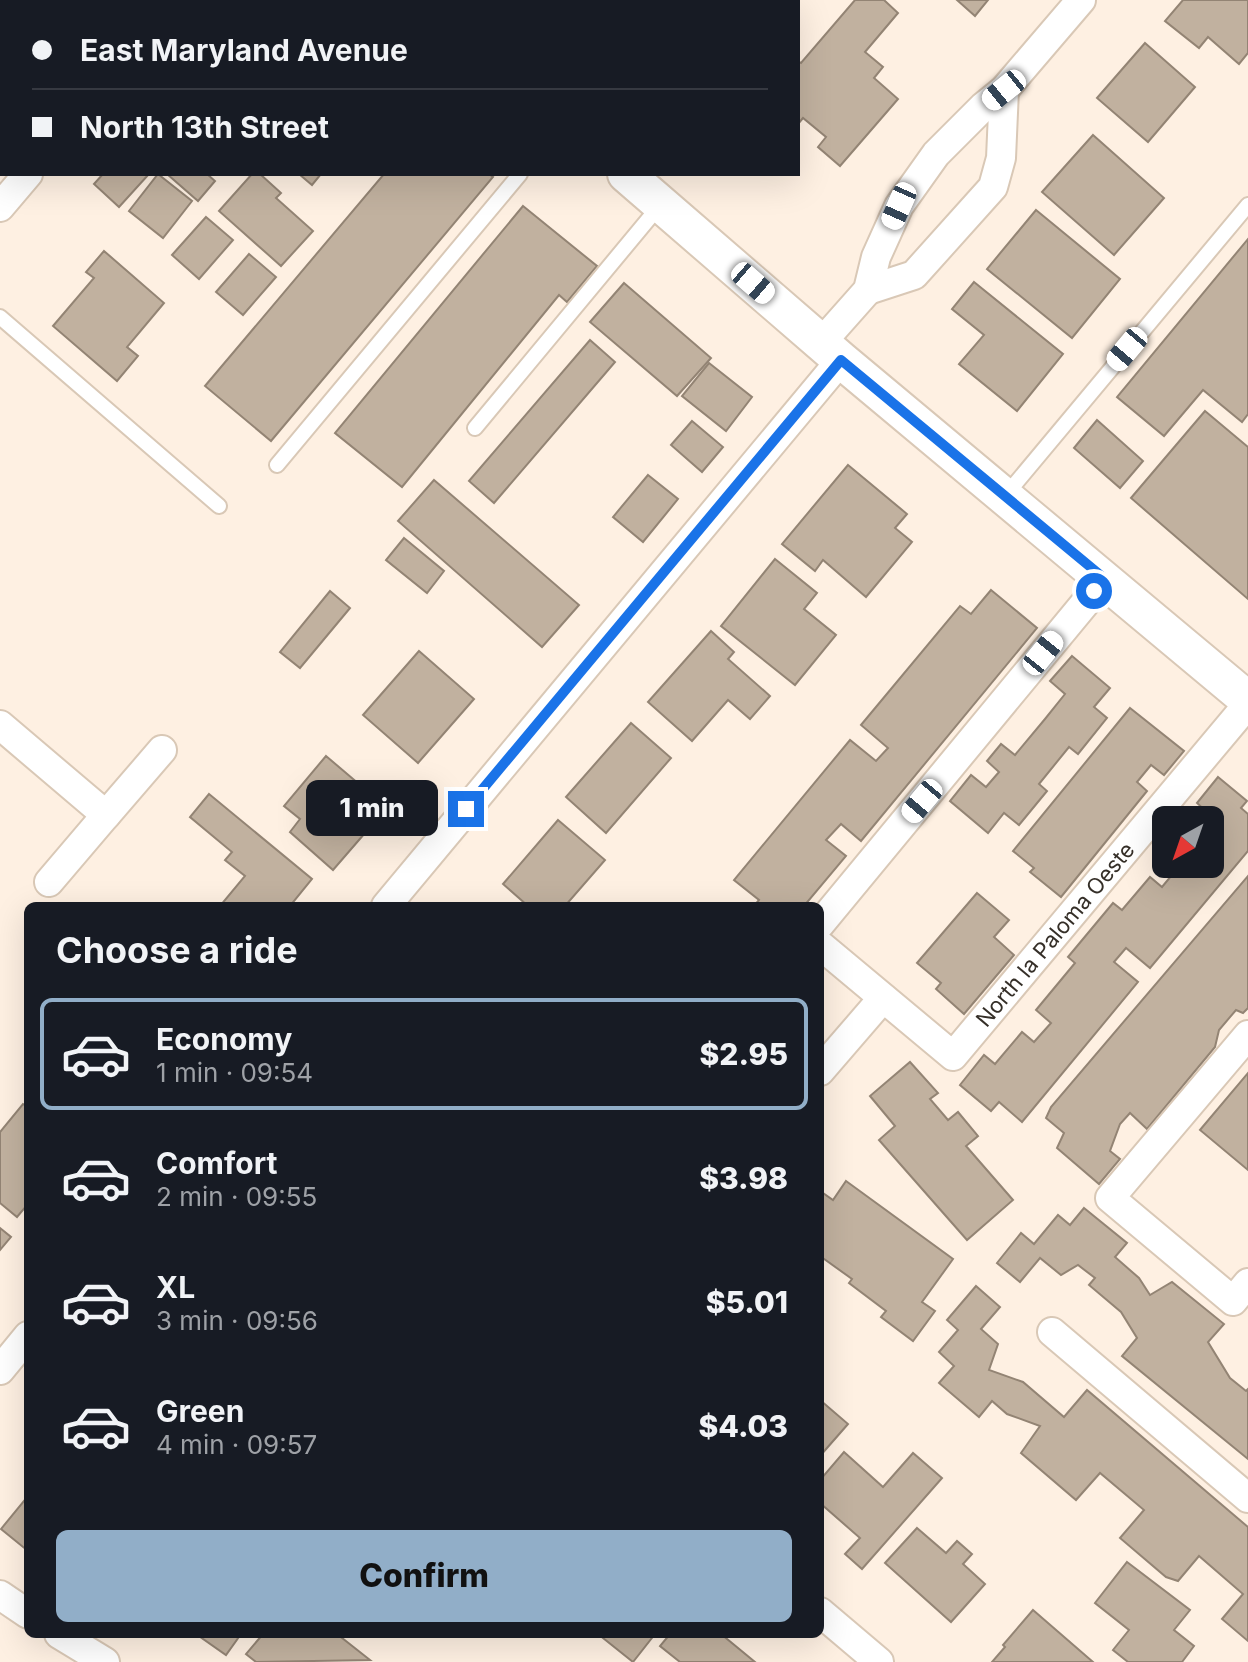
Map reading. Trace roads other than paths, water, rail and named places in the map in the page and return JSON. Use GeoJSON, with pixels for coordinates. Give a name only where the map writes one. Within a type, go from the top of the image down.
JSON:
{"type":"FeatureCollection","features":[{"type":"Feature","properties":{"kind":"street"},"geometry":{"type":"LineString","coordinates":[[389,902],[831,351],[868,290],[876,257],[899,206],[936,154],[1004,90],[1081,0]]}},
{"type":"Feature","properties":{"kind":"street"},"geometry":{"type":"LineString","coordinates":[[868,290],[914,275],[993,187],[1001,158],[1004,90]]}},
{"type":"Feature","properties":{"kind":"street"},"geometry":{"type":"LineString","coordinates":[[0,207],[26,176]]}},
{"type":"Feature","properties":{"kind":"street"},"geometry":{"type":"LineString","coordinates":[[628,176],[1248,702]]}},
{"type":"Feature","properties":{"kind":"street"},"geometry":{"type":"LineString","coordinates":[[824,919],[1105,579]]}},
{"type":"Feature","properties":{"kind":"street","name":"North la Paloma Oeste"},"geometry":{"type":"LineString","coordinates":[[883,998],[953,1056],[1248,702]]}},
{"type":"Feature","properties":{"kind":"street"},"geometry":{"type":"LineString","coordinates":[[0,725],[106,815]]}},
{"type":"Feature","properties":{"kind":"street"},"geometry":{"type":"LineString","coordinates":[[49,882],[162,750]]}},
{"type":"Feature","properties":{"kind":"street"},"geometry":{"type":"LineString","coordinates":[[824,948],[883,998],[824,1066]]}},
{"type":"Feature","properties":{"kind":"street"},"geometry":{"type":"LineString","coordinates":[[1248,1035],[1110,1198],[1233,1301],[1248,1283]]}},
{"type":"Feature","properties":{"kind":"street"},"geometry":{"type":"LineString","coordinates":[[1052,1332],[1248,1498]]}},
{"type":"Feature","properties":{"kind":"street"},"geometry":{"type":"LineString","coordinates":[[0,1370],[24,1341]]}},
{"type":"Feature","properties":{"kind":"street"},"geometry":{"type":"LineString","coordinates":[[0,1595],[24,1611]]}},
{"type":"Feature","properties":{"kind":"street"},"geometry":{"type":"LineString","coordinates":[[824,1615],[879,1662]]}},
{"type":"Feature","properties":{"kind":"street"},"geometry":{"type":"LineString","coordinates":[[66,1638],[105,1662]]}},
{"type":"Feature","properties":{"kind":"lane"},"geometry":{"type":"LineString","coordinates":[[277,465],[518,176]]}},
{"type":"Feature","properties":{"kind":"lane"},"geometry":{"type":"LineString","coordinates":[[475,428],[661,204]]}},
{"type":"Feature","properties":{"kind":"lane"},"geometry":{"type":"LineString","coordinates":[[1005,496],[1248,205]]}},
{"type":"Feature","properties":{"kind":"lane"},"geometry":{"type":"LineString","coordinates":[[0,317],[219,506]]}}]}
